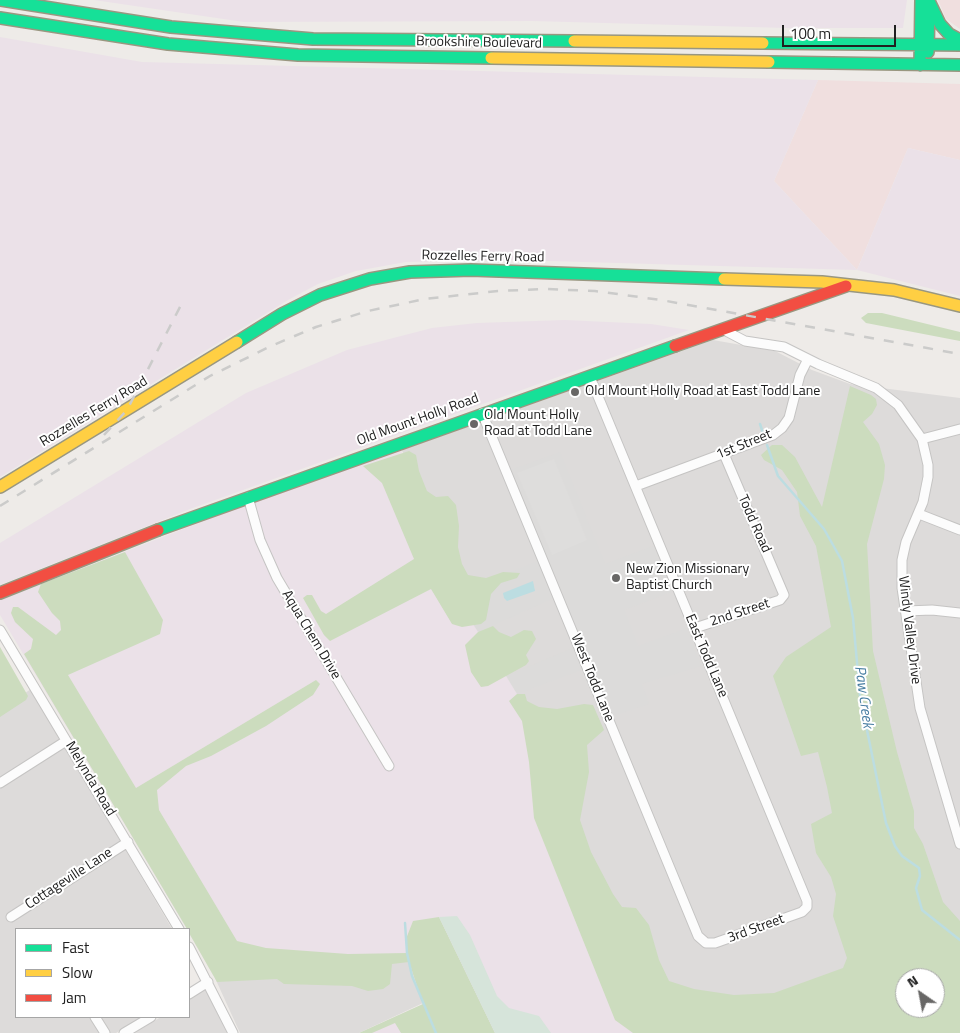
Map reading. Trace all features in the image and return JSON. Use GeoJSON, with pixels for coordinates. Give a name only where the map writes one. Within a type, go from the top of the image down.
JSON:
{"type":"FeatureCollection","features":[{"type":"Feature","properties":{"kind":"main road","name":"Brookshire Boulevard"},"geometry":{"type":"LineString","coordinates":[[0,0],[171,27],[313,39],[960,46]]}},
{"type":"Feature","properties":{"kind":"main road"},"geometry":{"type":"LineString","coordinates":[[924,64],[926,0]]}},
{"type":"Feature","properties":{"kind":"main road"},"geometry":{"type":"LineString","coordinates":[[926,0],[940,24],[949,34],[960,40]]}},
{"type":"Feature","properties":{"kind":"main road","name":"Brookshire Boulevard"},"geometry":{"type":"LineString","coordinates":[[0,18],[168,44],[264,54],[960,65]]}},
{"type":"Feature","properties":{"kind":"main road","name":"Rozzelles Ferry Road"},"geometry":{"type":"LineString","coordinates":[[0,487],[282,314],[320,295],[370,279],[410,272],[471,270],[850,284],[894,290],[960,306]]}},
{"type":"Feature","properties":{"kind":"main road","name":"Old Mount Holly Road"},"geometry":{"type":"LineString","coordinates":[[0,593],[248,497],[850,284]]}},
{"type":"Feature","properties":{"kind":"street","name":"Windy Valley Drive"},"geometry":{"type":"LineString","coordinates":[[724,330],[745,341],[784,347],[876,388],[888,396],[907,415],[922,439],[928,465],[928,477],[919,514],[906,542],[902,560],[902,588],[920,708],[960,844]]}},
{"type":"Feature","properties":{"kind":"street","name":"1st Street"},"geometry":{"type":"LineString","coordinates":[[636,486],[767,439],[782,428],[793,407],[800,375],[808,359]]}},
{"type":"Feature","properties":{"kind":"street","name":"East Todd Lane"},"geometry":{"type":"LineString","coordinates":[[590,377],[799,880],[807,901],[807,908]]}},
{"type":"Feature","properties":{"kind":"street","name":"West Todd Lane"},"geometry":{"type":"LineString","coordinates":[[482,413],[698,936],[703,942]]}},
{"type":"Feature","properties":{"kind":"street"},"geometry":{"type":"LineString","coordinates":[[922,439],[960,429]]}},
{"type":"Feature","properties":{"kind":"street","name":"Todd Road"},"geometry":{"type":"LineString","coordinates":[[724,454],[784,595]]}},
{"type":"Feature","properties":{"kind":"street","name":"Aqua Chem Drive"},"geometry":{"type":"LineString","coordinates":[[248,497],[260,540],[277,578],[389,766]]}},
{"type":"Feature","properties":{"kind":"street"},"geometry":{"type":"LineString","coordinates":[[919,514],[960,530]]}},
{"type":"Feature","properties":{"kind":"street","name":"2nd Street"},"geometry":{"type":"LineString","coordinates":[[695,628],[780,600],[784,595]]}},
{"type":"Feature","properties":{"kind":"street"},"geometry":{"type":"LineString","coordinates":[[906,611],[932,610],[960,613]]}},
{"type":"Feature","properties":{"kind":"street","name":"Melynda Road"},"geometry":{"type":"LineString","coordinates":[[0,630],[178,928]]}},
{"type":"Feature","properties":{"kind":"street"},"geometry":{"type":"LineString","coordinates":[[0,783],[66,741]]}},
{"type":"Feature","properties":{"kind":"street","name":"Cottageville Lane"},"geometry":{"type":"LineString","coordinates":[[11,917],[128,842]]}},
{"type":"Feature","properties":{"kind":"street","name":"3rd Street"},"geometry":{"type":"LineString","coordinates":[[703,942],[715,943],[802,912],[807,908]]}},
{"type":"Feature","properties":{"kind":"street"},"geometry":{"type":"LineString","coordinates":[[190,949],[233,1033]]}},
{"type":"Feature","properties":{"kind":"street"},"geometry":{"type":"LineString","coordinates":[[190,993],[208,982]]}},
{"type":"Feature","properties":{"kind":"street"},"geometry":{"type":"LineString","coordinates":[[96,1018],[105,1033]]}},
{"type":"Feature","properties":{"kind":"street"},"geometry":{"type":"LineString","coordinates":[[124,1033],[149,1018]]}},
{"type":"Feature","properties":{"kind":"shaded area"},"geometry":{"type":"Polygon","coordinates":[[[94,0],[907,0],[903,28],[787,28],[532,21],[244,22],[94,0]]]}},
{"type":"Feature","properties":{"kind":"shaded area"},"geometry":{"type":"Polygon","coordinates":[[[938,0],[960,0],[960,29],[946,19],[938,0]]]}},
{"type":"Feature","properties":{"kind":"shaded area"},"geometry":{"type":"Polygon","coordinates":[[[0,37],[142,62],[818,80],[774,181],[857,270],[515,260],[406,262],[356,271],[318,284],[288,300],[0,477],[0,37]]]}},
{"type":"Feature","properties":{"kind":"shaded area"},"geometry":{"type":"Polygon","coordinates":[[[818,80],[960,84],[960,160],[908,148],[857,270],[774,181],[818,80]]]}},
{"type":"Feature","properties":{"kind":"shaded area"},"geometry":{"type":"Polygon","coordinates":[[[908,148],[960,160],[960,296],[857,270],[908,148]]]}},
{"type":"Feature","properties":{"kind":"shaded area"},"geometry":{"type":"Polygon","coordinates":[[[565,320],[651,324],[689,330],[190,509],[0,585],[0,543],[246,393],[347,350],[432,328],[477,323],[565,320]]]}},
{"type":"Feature","properties":{"kind":"shaded area"},"geometry":{"type":"Polygon","coordinates":[[[713,340],[775,351],[812,370],[850,384],[960,398],[960,1033],[639,1011],[546,811],[572,781],[446,580],[402,450],[713,340]]]}},
{"type":"Feature","properties":{"kind":"shaded area"},"geometry":{"type":"Polygon","coordinates":[[[401,450],[446,580],[572,781],[547,812],[639,1011],[904,1033],[359,1033],[423,1004],[408,959],[215,978],[190,935],[190,928],[186,928],[0,615],[0,600],[222,514],[401,450]]]}},
{"type":"Feature","properties":{"kind":"shaded area"},"geometry":{"type":"Polygon","coordinates":[[[560,452],[605,564],[653,546],[672,592],[624,610],[638,646],[687,628],[701,666],[642,684],[649,704],[611,717],[592,666],[517,694],[506,676],[582,644],[561,595],[478,632],[455,595],[545,558],[510,470],[560,452]]]}},
{"type":"Feature","properties":{"kind":"shaded area"},"geometry":{"type":"Polygon","coordinates":[[[554,459],[587,540],[552,555],[517,473],[554,459]]]}},
{"type":"Feature","properties":{"kind":"shaded area"},"geometry":{"type":"Polygon","coordinates":[[[31,689],[171,928],[15,928],[15,1018],[140,1018],[116,1033],[0,1033],[0,710],[31,689]]]}},
{"type":"Feature","properties":{"kind":"shaded area"},"geometry":{"type":"Polygon","coordinates":[[[457,916],[470,935],[497,996],[509,1008],[539,1016],[551,1033],[495,1033],[439,917],[457,916]]]}},
{"type":"Feature","properties":{"kind":"shaded area"},"geometry":{"type":"Polygon","coordinates":[[[408,959],[423,1003],[359,1033],[240,1033],[215,978],[408,959]]]}},
{"type":"Feature","properties":{"kind":"shaded area"},"geometry":{"type":"Polygon","coordinates":[[[206,988],[227,1033],[134,1033],[159,1018],[190,1018],[190,998],[206,988]]]}},
{"type":"Feature","properties":{"kind":"green space"},"geometry":{"type":"Polygon","coordinates":[[[868,313],[882,313],[960,332],[960,341],[866,323],[861,318],[868,313]]]}},
{"type":"Feature","properties":{"kind":"green space"},"geometry":{"type":"Polygon","coordinates":[[[850,386],[876,399],[877,405],[872,414],[863,422],[879,444],[885,465],[884,479],[867,544],[873,651],[897,752],[914,811],[914,828],[923,844],[943,902],[960,921],[960,1033],[633,1033],[615,1020],[534,818],[529,762],[522,721],[509,701],[517,694],[525,694],[527,701],[539,707],[557,709],[584,704],[593,705],[604,730],[587,745],[589,772],[580,820],[591,852],[613,894],[622,907],[636,908],[649,925],[659,960],[669,981],[694,989],[734,995],[774,993],[843,968],[847,958],[833,916],[836,894],[831,877],[816,853],[811,824],[832,813],[827,787],[818,752],[801,756],[773,676],[786,657],[831,627],[816,546],[800,516],[797,492],[782,470],[764,460],[761,455],[772,445],[782,445],[795,457],[822,507],[850,386]]]}},
{"type":"Feature","properties":{"kind":"green space"},"geometry":{"type":"Polygon","coordinates":[[[409,451],[416,455],[419,471],[427,491],[436,497],[448,496],[456,505],[459,526],[458,547],[462,564],[468,575],[486,578],[503,572],[520,573],[517,578],[501,583],[491,594],[486,620],[481,624],[462,627],[452,624],[431,589],[330,641],[324,635],[303,598],[307,595],[312,595],[321,611],[326,614],[414,559],[382,483],[363,466],[409,451]]]}},
{"type":"Feature","properties":{"kind":"green space"},"geometry":{"type":"Polygon","coordinates":[[[125,552],[163,620],[160,634],[68,675],[136,788],[316,680],[320,684],[313,695],[266,726],[211,756],[186,766],[157,790],[159,810],[237,941],[266,948],[348,954],[407,953],[406,939],[413,921],[439,917],[495,1033],[401,1033],[395,1023],[372,1033],[359,1033],[423,1004],[409,962],[392,964],[390,984],[383,989],[368,991],[352,986],[284,984],[277,979],[217,982],[190,935],[190,928],[186,928],[24,654],[31,649],[33,639],[15,622],[11,613],[13,607],[18,607],[56,635],[61,630],[60,621],[52,613],[38,592],[41,584],[125,552]]]}},
{"type":"Feature","properties":{"kind":"green space"},"geometry":{"type":"Polygon","coordinates":[[[493,626],[499,632],[511,637],[524,630],[532,631],[536,639],[526,655],[529,661],[526,665],[488,686],[481,687],[471,672],[465,645],[478,632],[493,626]]]}},
{"type":"Feature","properties":{"kind":"green space"},"geometry":{"type":"Polygon","coordinates":[[[0,647],[28,696],[26,700],[0,717],[0,647]]]}},
{"type":"Feature","properties":{"kind":"water"},"geometry":{"type":"Polygon","coordinates":[[[533,581],[535,591],[507,601],[504,598],[503,593],[533,581]]]}},
{"type":"Feature","properties":{"kind":"waterway","name":"Paw Creek"},"geometry":{"type":"LineString","coordinates":[[760,424],[763,433]]}},
{"type":"Feature","properties":{"kind":"waterway","name":"Paw Creek"},"geometry":{"type":"LineString","coordinates":[[767,445],[778,476],[824,529],[842,561],[853,618],[860,696],[886,823],[895,846],[902,856],[919,868],[920,876],[916,888],[922,910],[960,940]]}},
{"type":"Feature","properties":{"kind":"waterway"},"geometry":{"type":"LineString","coordinates":[[405,923],[407,953],[412,976],[436,1033]]}},
{"type":"Feature","properties":{"kind":"railway"},"geometry":{"type":"LineString","coordinates":[[0,506],[210,376],[271,346],[316,327],[368,311],[425,299],[498,291],[546,289],[595,291],[661,300],[960,354]]}},
{"type":"Feature","properties":{"kind":"railway"},"geometry":{"type":"LineString","coordinates":[[104,435],[127,410],[182,303]]}},
{"type":"Feature","properties":{"kind":"traffic: fast"},"geometry":{"type":"LineString","coordinates":[[0,0],[171,27],[313,39],[574,41]]}},
{"type":"Feature","properties":{"kind":"traffic: fast"},"geometry":{"type":"LineString","coordinates":[[920,65],[921,0]]}},
{"type":"Feature","properties":{"kind":"traffic: fast"},"geometry":{"type":"LineString","coordinates":[[929,1],[940,24],[949,34],[960,40]]}},
{"type":"Feature","properties":{"kind":"traffic: fast"},"geometry":{"type":"LineString","coordinates":[[928,52],[929,2]]}},
{"type":"Feature","properties":{"kind":"traffic: fast"},"geometry":{"type":"LineString","coordinates":[[0,18],[168,44],[298,55],[491,58]]}},
{"type":"Feature","properties":{"kind":"traffic: fast"},"geometry":{"type":"LineString","coordinates":[[763,43],[960,45]]}},
{"type":"Feature","properties":{"kind":"traffic: fast"},"geometry":{"type":"LineString","coordinates":[[769,62],[960,65]]}},
{"type":"Feature","properties":{"kind":"traffic: fast"},"geometry":{"type":"LineString","coordinates":[[237,342],[282,314],[320,295],[370,279],[410,272],[471,270],[724,279]]}},
{"type":"Feature","properties":{"kind":"traffic: fast"},"geometry":{"type":"LineString","coordinates":[[158,530],[675,346]]}},
{"type":"Feature","properties":{"kind":"traffic: slow"},"geometry":{"type":"LineString","coordinates":[[574,41],[763,43]]}},
{"type":"Feature","properties":{"kind":"traffic: slow"},"geometry":{"type":"LineString","coordinates":[[491,58],[769,62]]}},
{"type":"Feature","properties":{"kind":"traffic: slow"},"geometry":{"type":"LineString","coordinates":[[724,279],[822,282],[894,290],[960,306]]}},
{"type":"Feature","properties":{"kind":"traffic: slow"},"geometry":{"type":"LineString","coordinates":[[0,487],[237,342]]}},
{"type":"Feature","properties":{"kind":"traffic: jam"},"geometry":{"type":"LineString","coordinates":[[675,346],[846,286]]}},
{"type":"Feature","properties":{"kind":"traffic: jam"},"geometry":{"type":"LineString","coordinates":[[0,593],[158,530]]}},
{"type":"Feature","properties":{"kind":"place","name":"Old Mount Holly Road at East Todd Lane"},"geometry":{"type":"Point","coordinates":[575,392]}},
{"type":"Feature","properties":{"kind":"place","name":"Old Mount Holly Road at Todd Lane"},"geometry":{"type":"Point","coordinates":[474,424]}},
{"type":"Feature","properties":{"kind":"place","name":"New Zion Missionary Baptist Church"},"geometry":{"type":"Point","coordinates":[616,578]}}]}
